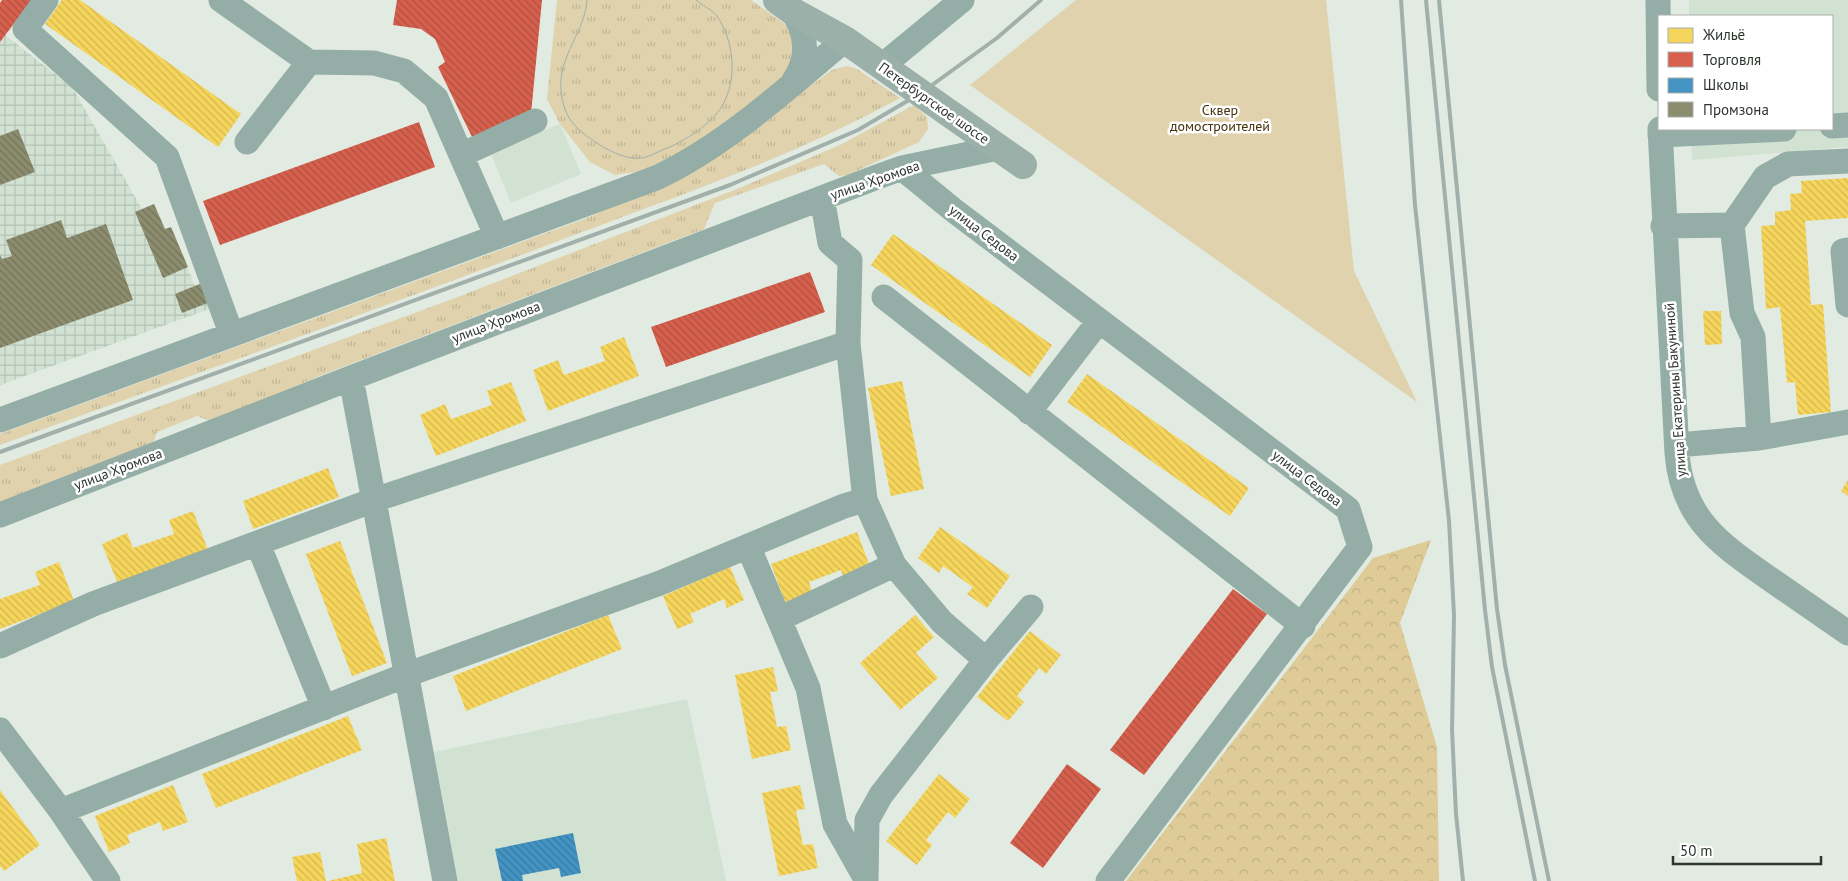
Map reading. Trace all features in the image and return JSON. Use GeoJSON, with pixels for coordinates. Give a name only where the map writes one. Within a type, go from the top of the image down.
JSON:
{"type":"FeatureCollection","features":[{"type":"Feature","properties":{"kind":"main road","name":"Петербургское шоссе"},"geometry":{"type":"LineString","coordinates":[[792,4],[1023,165]]}},
{"type":"Feature","properties":{"kind":"street"},"geometry":{"type":"LineString","coordinates":[[46,0],[25,29],[167,157],[231,334]]}},
{"type":"Feature","properties":{"kind":"street"},"geometry":{"type":"LineString","coordinates":[[221,0],[309,62],[374,63],[404,71],[436,98],[497,237]]}},
{"type":"Feature","properties":{"kind":"street"},"geometry":{"type":"LineString","coordinates":[[1658,0],[1658,15]]}},
{"type":"Feature","properties":{"kind":"street"},"geometry":{"type":"LineString","coordinates":[[788,88],[800,71],[805,51],[802,31],[792,4]]}},
{"type":"Feature","properties":{"kind":"street"},"geometry":{"type":"LineString","coordinates":[[882,66],[951,4]]}},
{"type":"Feature","properties":{"kind":"street"},"geometry":{"type":"LineString","coordinates":[[0,420],[497,237],[666,172],[713,144],[788,88],[845,40]]}},
{"type":"Feature","properties":{"kind":"street"},"geometry":{"type":"LineString","coordinates":[[247,142],[309,62]]}},
{"type":"Feature","properties":{"kind":"street"},"geometry":{"type":"LineString","coordinates":[[461,155],[535,120]]}},
{"type":"Feature","properties":{"kind":"street"},"geometry":{"type":"LineString","coordinates":[[1833,126],[1848,125]]}},
{"type":"Feature","properties":{"kind":"street"},"geometry":{"type":"LineString","coordinates":[[1660,132],[1743,130]]}},
{"type":"Feature","properties":{"kind":"street","name":"улица Екатерины Бакуниной"},"geometry":{"type":"LineString","coordinates":[[1660,132],[1663,226],[1677,445],[1679,471],[1684,490],[1692,508],[1708,532],[1722,545],[1848,633]]}},
{"type":"Feature","properties":{"kind":"street","name":"улица Хромова"},"geometry":{"type":"LineString","coordinates":[[0,515],[351,378],[902,168],[998,148]]}},
{"type":"Feature","properties":{"kind":"street"},"geometry":{"type":"LineString","coordinates":[[1759,438],[1753,336],[1742,313],[1732,225],[1765,177],[1788,164],[1848,161]]}},
{"type":"Feature","properties":{"kind":"street","name":"улица Седова"},"geometry":{"type":"LineString","coordinates":[[902,168],[952,209],[1348,510],[1360,547],[1108,881]]}},
{"type":"Feature","properties":{"kind":"street"},"geometry":{"type":"LineString","coordinates":[[822,198],[830,243],[850,260],[848,343],[865,500],[894,565],[942,622],[986,660]]}},
{"type":"Feature","properties":{"kind":"street"},"geometry":{"type":"LineString","coordinates":[[1663,226],[1732,225]]}},
{"type":"Feature","properties":{"kind":"street"},"geometry":{"type":"LineString","coordinates":[[1848,250],[1843,251],[1848,305]]}},
{"type":"Feature","properties":{"kind":"street"},"geometry":{"type":"LineString","coordinates":[[884,297],[1302,626]]}},
{"type":"Feature","properties":{"kind":"street"},"geometry":{"type":"LineString","coordinates":[[1029,412],[1099,321]]}},
{"type":"Feature","properties":{"kind":"street"},"geometry":{"type":"LineString","coordinates":[[0,646],[93,604],[374,500],[848,343]]}},
{"type":"Feature","properties":{"kind":"street"},"geometry":{"type":"LineString","coordinates":[[351,378],[445,881]]}},
{"type":"Feature","properties":{"kind":"street"},"geometry":{"type":"LineString","coordinates":[[1677,445],[1759,438],[1848,422]]}},
{"type":"Feature","properties":{"kind":"street"},"geometry":{"type":"LineString","coordinates":[[61,811],[406,675],[660,583],[844,506],[865,500]]}},
{"type":"Feature","properties":{"kind":"street"},"geometry":{"type":"LineString","coordinates":[[258,544],[324,708]]}},
{"type":"Feature","properties":{"kind":"street"},"geometry":{"type":"LineString","coordinates":[[748,546],[808,688],[834,824],[862,880]]}},
{"type":"Feature","properties":{"kind":"street"},"geometry":{"type":"LineString","coordinates":[[779,619],[894,565]]}},
{"type":"Feature","properties":{"kind":"street"},"geometry":{"type":"LineString","coordinates":[[862,880],[867,820],[881,796],[986,660],[1031,607]]}},
{"type":"Feature","properties":{"kind":"street"},"geometry":{"type":"LineString","coordinates":[[0,730],[61,811],[108,881]]}},
{"type":"Feature","properties":{"kind":"shaded area"},"geometry":{"type":"Polygon","coordinates":[[[1689,0],[1848,0],[1848,147],[1692,160],[1691,130],[1833,130],[1833,15],[1689,15],[1689,0]]]}},
{"type":"Feature","properties":{"kind":"shaded area"},"geometry":{"type":"Polygon","coordinates":[[[5,35],[72,87],[142,209],[154,204],[164,229],[171,227],[195,286],[212,308],[0,385],[0,42],[5,35]]]}},
{"type":"Feature","properties":{"kind":"shaded area"},"geometry":{"type":"Polygon","coordinates":[[[560,124],[581,174],[511,203],[490,152],[560,124]]]}},
{"type":"Feature","properties":{"kind":"shaded area"},"geometry":{"type":"Polygon","coordinates":[[[687,699],[726,881],[458,881],[434,752],[687,699]]]}},
{"type":"Feature","properties":{"kind":"green space"},"geometry":{"type":"Polygon","coordinates":[[[557,0],[751,0],[789,27],[792,45],[790,66],[779,81],[755,101],[674,158],[642,171],[615,175],[590,162],[560,124],[547,99],[557,0]]]}},
{"type":"Feature","properties":{"kind":"green space","name":"Сквер домостроителей"},"geometry":{"type":"Polygon","coordinates":[[[1076,0],[1326,0],[1354,271],[1417,402],[970,85],[1076,0]]]}},
{"type":"Feature","properties":{"kind":"green space"},"geometry":{"type":"Polygon","coordinates":[[[847,66],[857,69],[900,98],[821,138],[699,188],[431,289],[0,445],[0,434],[587,218],[656,188],[708,160],[832,70],[847,66]]]}},
{"type":"Feature","properties":{"kind":"green space"},"geometry":{"type":"Polygon","coordinates":[[[914,105],[927,117],[928,129],[919,142],[848,175],[839,176],[824,164],[715,203],[704,229],[332,371],[211,421],[197,416],[157,432],[152,446],[0,503],[0,465],[447,301],[737,189],[840,145],[914,105]]]}},
{"type":"Feature","properties":{"kind":"green space"},"geometry":{"type":"Polygon","coordinates":[[[1431,540],[1400,623],[1437,747],[1439,881],[1126,881],[1373,558],[1431,540]]]}},
{"type":"Feature","properties":{"kind":"building: Жильё"},"geometry":{"type":"Polygon","coordinates":[[[62,0],[80,0],[241,114],[218,147],[45,24],[62,0]]]}},
{"type":"Feature","properties":{"kind":"building: Жильё"},"geometry":{"type":"Polygon","coordinates":[[[1848,178],[1848,218],[1805,221],[1811,305],[1823,304],[1831,412],[1798,415],[1795,382],[1787,383],[1780,307],[1766,309],[1761,226],[1775,225],[1775,212],[1791,210],[1790,194],[1802,193],[1801,181],[1848,178]]]}},
{"type":"Feature","properties":{"kind":"building: Жильё"},"geometry":{"type":"Polygon","coordinates":[[[893,234],[1052,345],[1030,377],[871,265],[893,234]]]}},
{"type":"Feature","properties":{"kind":"building: Жильё"},"geometry":{"type":"Polygon","coordinates":[[[1703,311],[1721,311],[1722,344],[1705,345],[1703,311]]]}},
{"type":"Feature","properties":{"kind":"building: Жильё"},"geometry":{"type":"Polygon","coordinates":[[[624,337],[639,376],[548,411],[533,370],[558,360],[564,375],[605,361],[600,347],[624,337]]]}},
{"type":"Feature","properties":{"kind":"building: Жильё"},"geometry":{"type":"Polygon","coordinates":[[[1087,374],[1249,488],[1230,516],[1067,402],[1087,374]]]}},
{"type":"Feature","properties":{"kind":"building: Жильё"},"geometry":{"type":"Polygon","coordinates":[[[902,381],[924,489],[891,496],[868,388],[902,381]]]}},
{"type":"Feature","properties":{"kind":"building: Жильё"},"geometry":{"type":"Polygon","coordinates":[[[511,382],[526,421],[436,456],[420,415],[445,404],[451,419],[492,405],[487,391],[511,382]]]}},
{"type":"Feature","properties":{"kind":"building: Жильё"},"geometry":{"type":"Polygon","coordinates":[[[328,468],[339,497],[253,529],[243,501],[328,468]]]}},
{"type":"Feature","properties":{"kind":"building: Жильё"},"geometry":{"type":"Polygon","coordinates":[[[1848,480],[1848,496],[1841,491],[1848,480]]]}},
{"type":"Feature","properties":{"kind":"building: Жильё"},"geometry":{"type":"Polygon","coordinates":[[[193,511],[208,550],[118,584],[102,544],[127,533],[133,548],[174,534],[169,520],[193,511]]]}},
{"type":"Feature","properties":{"kind":"building: Жильё"},"geometry":{"type":"Polygon","coordinates":[[[940,527],[1010,576],[987,608],[967,594],[973,587],[943,566],[939,573],[918,558],[940,527]]]}},
{"type":"Feature","properties":{"kind":"building: Жильё"},"geometry":{"type":"Polygon","coordinates":[[[857,532],[871,569],[844,579],[841,570],[809,582],[812,592],[785,602],[771,564],[857,532]]]}},
{"type":"Feature","properties":{"kind":"building: Жильё"},"geometry":{"type":"Polygon","coordinates":[[[340,541],[387,663],[352,676],[306,554],[340,541]]]}},
{"type":"Feature","properties":{"kind":"building: Жильё"},"geometry":{"type":"Polygon","coordinates":[[[59,562],[74,601],[0,629],[0,599],[40,585],[35,572],[59,562]]]}},
{"type":"Feature","properties":{"kind":"building: Жильё"},"geometry":{"type":"Polygon","coordinates":[[[730,567],[744,600],[727,608],[724,599],[690,614],[694,622],[677,629],[663,596],[730,567]]]}},
{"type":"Feature","properties":{"kind":"building: Жильё"},"geometry":{"type":"Polygon","coordinates":[[[608,615],[622,649],[466,711],[453,676],[608,615]]]}},
{"type":"Feature","properties":{"kind":"building: Жильё"},"geometry":{"type":"Polygon","coordinates":[[[915,615],[934,637],[916,653],[938,678],[900,710],[860,663],[915,615]]]}},
{"type":"Feature","properties":{"kind":"building: Жильё"},"geometry":{"type":"Polygon","coordinates":[[[1030,631],[1061,655],[1046,674],[1039,668],[1017,696],[1024,702],[1008,721],[977,697],[1030,631]]]}},
{"type":"Feature","properties":{"kind":"building: Жильё"},"geometry":{"type":"Polygon","coordinates":[[[773,667],[778,691],[770,692],[777,727],[786,726],[791,750],[752,759],[735,675],[773,667]]]}},
{"type":"Feature","properties":{"kind":"building: Жильё"},"geometry":{"type":"Polygon","coordinates":[[[348,716],[362,750],[216,808],[202,774],[348,716]]]}},
{"type":"Feature","properties":{"kind":"building: Жильё"},"geometry":{"type":"Polygon","coordinates":[[[939,774],[970,799],[955,818],[948,812],[926,840],[932,845],[917,865],[886,841],[939,774]]]}},
{"type":"Feature","properties":{"kind":"building: Жильё"},"geometry":{"type":"Polygon","coordinates":[[[173,785],[188,822],[163,831],[160,822],[127,835],[130,843],[109,852],[95,816],[173,785]]]}},
{"type":"Feature","properties":{"kind":"building: Жильё"},"geometry":{"type":"Polygon","coordinates":[[[800,785],[805,809],[796,810],[803,845],[813,844],[818,868],[779,876],[762,793],[800,785]]]}},
{"type":"Feature","properties":{"kind":"building: Жильё"},"geometry":{"type":"Polygon","coordinates":[[[0,790],[40,845],[4,871],[0,866],[0,790]]]}},
{"type":"Feature","properties":{"kind":"building: Жильё"},"geometry":{"type":"Polygon","coordinates":[[[386,838],[395,881],[328,881],[362,873],[357,844],[386,838]]]}},
{"type":"Feature","properties":{"kind":"building: Жильё"},"geometry":{"type":"Polygon","coordinates":[[[320,852],[326,881],[297,881],[292,857],[320,852]]]}},
{"type":"Feature","properties":{"kind":"building: Торговля"},"geometry":{"type":"Polygon","coordinates":[[[2,0],[32,0],[0,42],[0,3],[2,0]]]}},
{"type":"Feature","properties":{"kind":"building: Торговля"},"geometry":{"type":"Polygon","coordinates":[[[397,0],[542,0],[531,114],[474,141],[438,67],[445,62],[435,39],[421,29],[393,25],[397,0]]]}},
{"type":"Feature","properties":{"kind":"building: Торговля"},"geometry":{"type":"Polygon","coordinates":[[[419,122],[435,167],[220,245],[203,201],[419,122]]]}},
{"type":"Feature","properties":{"kind":"building: Торговля"},"geometry":{"type":"Polygon","coordinates":[[[810,272],[825,312],[666,367],[651,327],[810,272]]]}},
{"type":"Feature","properties":{"kind":"building: Торговля"},"geometry":{"type":"Polygon","coordinates":[[[1233,589],[1267,614],[1144,775],[1110,750],[1233,589]]]}},
{"type":"Feature","properties":{"kind":"building: Торговля"},"geometry":{"type":"Polygon","coordinates":[[[1067,764],[1101,789],[1043,868],[1010,843],[1067,764]]]}},
{"type":"Feature","properties":{"kind":"building: Школы"},"geometry":{"type":"Polygon","coordinates":[[[573,833],[581,873],[561,877],[559,868],[522,875],[523,881],[502,881],[495,849],[573,833]]]}},
{"type":"Feature","properties":{"kind":"building: Промзона"},"geometry":{"type":"Polygon","coordinates":[[[18,129],[35,172],[0,185],[0,136],[18,129]]]}},
{"type":"Feature","properties":{"kind":"building: Промзона"},"geometry":{"type":"Polygon","coordinates":[[[154,204],[165,229],[171,227],[188,267],[163,278],[135,212],[154,204]]]}},
{"type":"Feature","properties":{"kind":"building: Промзона"},"geometry":{"type":"Polygon","coordinates":[[[61,220],[67,238],[106,224],[133,300],[0,348],[0,255],[2,259],[12,256],[6,240],[61,220]]]}},
{"type":"Feature","properties":{"kind":"building: Промзона"},"geometry":{"type":"Polygon","coordinates":[[[202,283],[210,302],[182,313],[175,294],[202,283]]]}},
{"type":"Feature","properties":{"kind":"tram line"},"geometry":{"type":"LineString","coordinates":[[587,0],[582,23],[567,55],[561,78],[562,98],[566,113],[584,134],[596,142],[621,155],[634,158],[652,155],[696,132],[717,113],[727,95],[732,72],[732,60],[727,37],[717,16],[696,0]]}},
{"type":"Feature","properties":{"kind":"railway"},"geometry":{"type":"LineString","coordinates":[[0,452],[730,185],[858,130],[921,93],[997,38],[1041,0]]}},
{"type":"Feature","properties":{"kind":"railway"},"geometry":{"type":"LineString","coordinates":[[1401,0],[1415,205],[1449,521],[1454,615],[1452,730],[1456,814],[1463,881]]}},
{"type":"Feature","properties":{"kind":"railway"},"geometry":{"type":"LineString","coordinates":[[1426,0],[1492,667],[1535,881]]}},
{"type":"Feature","properties":{"kind":"railway"},"geometry":{"type":"LineString","coordinates":[[1439,0],[1497,609],[1505,665],[1549,881]]}}]}
